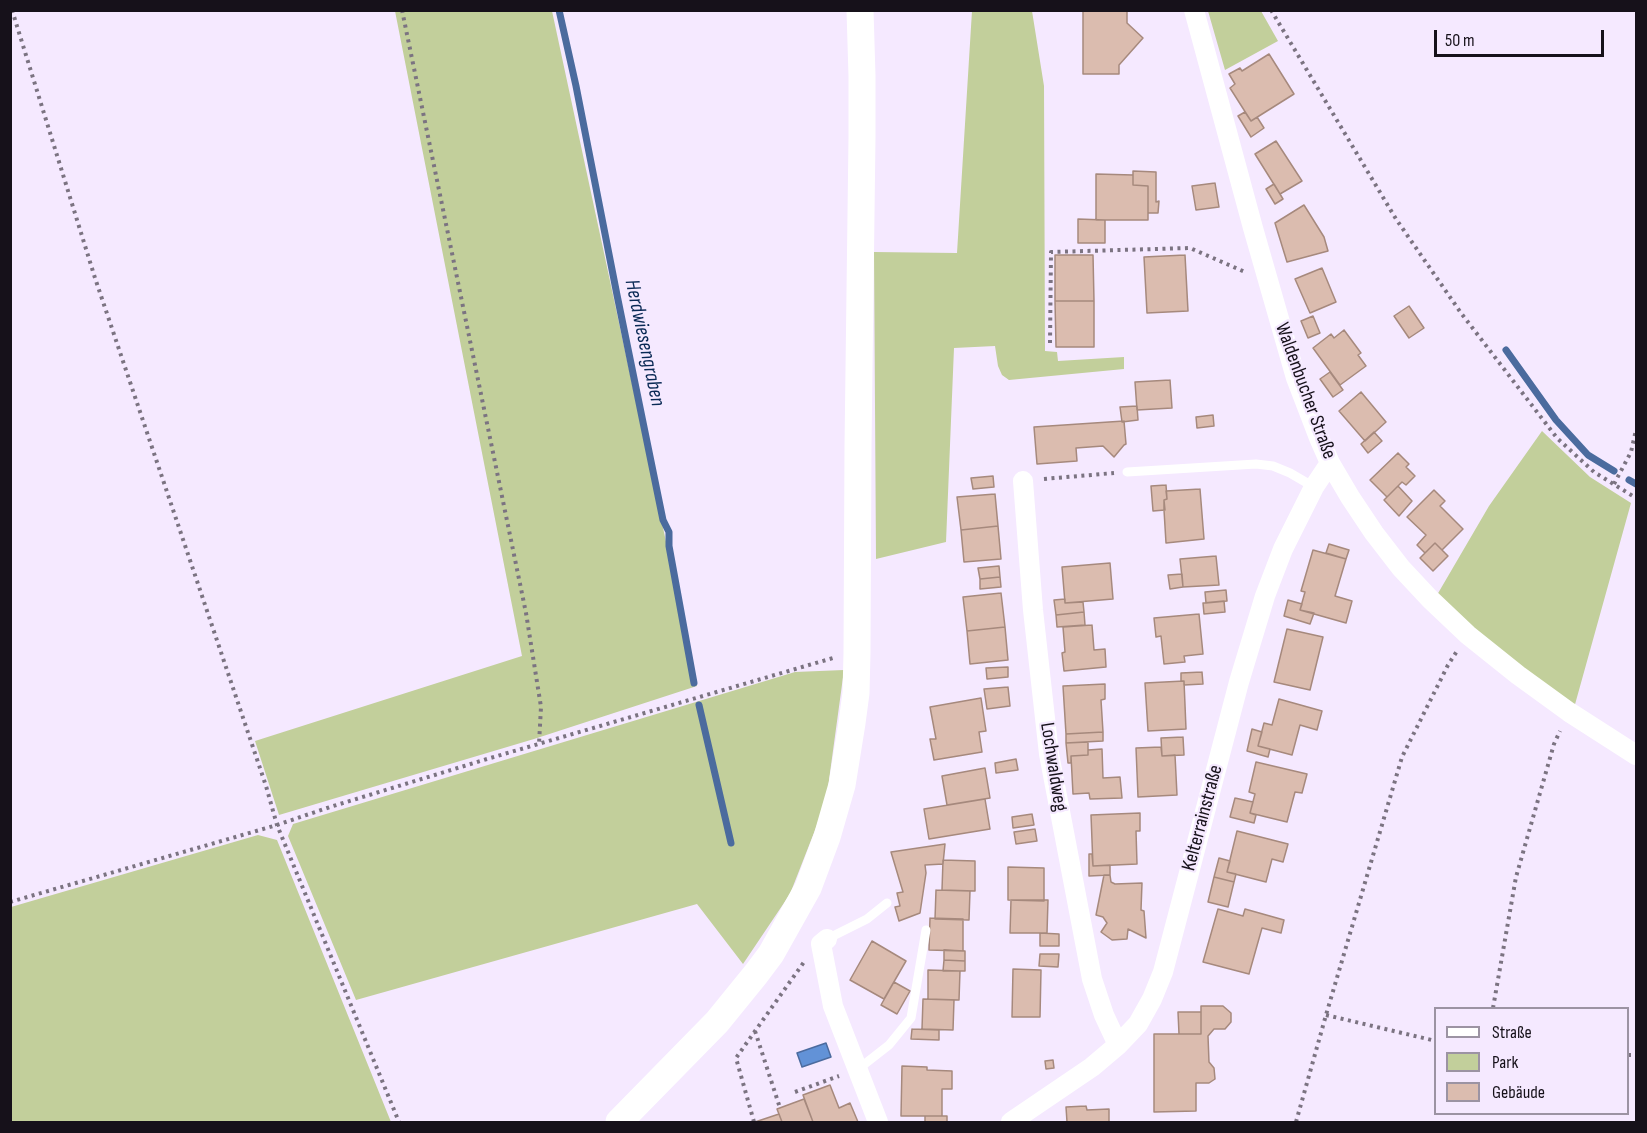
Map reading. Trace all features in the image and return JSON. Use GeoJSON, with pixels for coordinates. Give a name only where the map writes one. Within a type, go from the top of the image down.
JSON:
{"type":"FeatureCollection","features":[{"type":"Feature","properties":{"kind":"main road"},"geometry":{"type":"LineString","coordinates":[[619,1122],[699,1041],[738,997],[771,954],[808,888],[827,837],[842,785],[855,703],[857,653],[862,127],[860,10]]}},
{"type":"Feature","properties":{"kind":"street","name":"Waldenbucher Straße"},"geometry":{"type":"LineString","coordinates":[[1194,10],[1296,378],[1330,463],[1350,497],[1401,568],[1468,635],[1569,712],[1636,755]]}},
{"type":"Feature","properties":{"kind":"street","name":"Kelterrainstraße"},"geometry":{"type":"LineString","coordinates":[[1011,1122],[1092,1067],[1118,1045],[1138,1024],[1152,999],[1163,972],[1258,616],[1284,549],[1314,487],[1330,463]]}},
{"type":"Feature","properties":{"kind":"street","name":"Lochwaldweg"},"geometry":{"type":"LineString","coordinates":[[1023,481],[1033,610],[1049,754],[1092,979],[1104,1015],[1118,1045]]}},
{"type":"Feature","properties":{"kind":"street"},"geometry":{"type":"LineString","coordinates":[[824,942],[833,1006],[878,1122]]}},
{"type":"Feature","properties":{"kind":"lane"},"geometry":{"type":"LineString","coordinates":[[1127,472],[1256,464],[1273,466],[1314,487]]}},
{"type":"Feature","properties":{"kind":"lane"},"geometry":{"type":"LineString","coordinates":[[824,942],[867,919],[887,903]]}},
{"type":"Feature","properties":{"kind":"lane"},"geometry":{"type":"LineString","coordinates":[[857,1070],[888,1045],[911,1018],[926,930]]}},
{"type":"Feature","properties":{"kind":"path"},"geometry":{"type":"LineString","coordinates":[[12,10],[95,278],[266,786],[277,825],[399,1122]]}},
{"type":"Feature","properties":{"kind":"path"},"geometry":{"type":"LineString","coordinates":[[402,10],[526,613],[541,707],[539,744]]}},
{"type":"Feature","properties":{"kind":"path"},"geometry":{"type":"LineString","coordinates":[[1271,10],[1396,219],[1461,313],[1557,438],[1594,472],[1636,498]]}},
{"type":"Feature","properties":{"kind":"path"},"geometry":{"type":"LineString","coordinates":[[1050,343],[1051,252],[1190,248],[1268,280]]}},
{"type":"Feature","properties":{"kind":"path"},"geometry":{"type":"LineString","coordinates":[[1614,484],[1631,452],[1636,430]]}},
{"type":"Feature","properties":{"kind":"path"},"geometry":{"type":"LineString","coordinates":[[1044,479],[1127,472]]}},
{"type":"Feature","properties":{"kind":"path"},"geometry":{"type":"LineString","coordinates":[[1296,1122],[1402,757],[1448,665],[1468,635]]}},
{"type":"Feature","properties":{"kind":"path"},"geometry":{"type":"LineString","coordinates":[[10,902],[277,825],[539,744],[835,657],[857,653]]}},
{"type":"Feature","properties":{"kind":"path"},"geometry":{"type":"LineString","coordinates":[[1493,1007],[1516,878],[1554,744],[1569,712]]}},
{"type":"Feature","properties":{"kind":"path"},"geometry":{"type":"LineString","coordinates":[[754,1122],[736,1058],[804,961],[824,942]]}},
{"type":"Feature","properties":{"kind":"path"},"geometry":{"type":"LineString","coordinates":[[1326,1015],[1434,1041]]}},
{"type":"Feature","properties":{"kind":"path"},"geometry":{"type":"LineString","coordinates":[[755,1031],[780,1108]]}},
{"type":"Feature","properties":{"kind":"path"},"geometry":{"type":"LineString","coordinates":[[795,1092],[857,1070]]}},
{"type":"Feature","properties":{"kind":"green space"},"geometry":{"type":"Polygon","coordinates":[[[395,11],[552,11],[697,686],[534,739],[279,815],[255,741],[522,656],[395,11]]]}},
{"type":"Feature","properties":{"kind":"green space"},"geometry":{"type":"Polygon","coordinates":[[[972,11],[1032,11],[1044,86],[1045,351],[1057,352],[1058,361],[1124,357],[1124,369],[1009,380],[1002,375],[998,366],[995,346],[954,348],[946,542],[876,559],[874,252],[957,253],[972,11]]]}},
{"type":"Feature","properties":{"kind":"green space"},"geometry":{"type":"Polygon","coordinates":[[[1208,11],[1261,11],[1278,41],[1225,70],[1208,11]]]}},
{"type":"Feature","properties":{"kind":"green space"},"geometry":{"type":"Polygon","coordinates":[[[1542,431],[1590,477],[1631,503],[1574,708],[1495,649],[1437,595],[1489,506],[1542,431]]]}},
{"type":"Feature","properties":{"kind":"green space"},"geometry":{"type":"Polygon","coordinates":[[[844,670],[826,802],[790,894],[743,964],[697,904],[356,1000],[288,836],[293,824],[795,672],[844,670]]]}},
{"type":"Feature","properties":{"kind":"green space"},"geometry":{"type":"Polygon","coordinates":[[[258,835],[277,840],[391,1122],[11,1122],[11,907],[258,835]]]}},
{"type":"Feature","properties":{"kind":"water"},"geometry":{"type":"Polygon","coordinates":[[[826,1043],[831,1057],[802,1067],[797,1053],[826,1043]]]}},
{"type":"Feature","properties":{"kind":"building"},"geometry":{"type":"Polygon","coordinates":[[[1083,10],[1127,10],[1127,23],[1143,38],[1119,65],[1119,74],[1083,74],[1083,10]]]}},
{"type":"Feature","properties":{"kind":"building"},"geometry":{"type":"Polygon","coordinates":[[[1269,54],[1294,94],[1251,121],[1230,88],[1235,84],[1229,74],[1240,68],[1242,71],[1269,54]]]}},
{"type":"Feature","properties":{"kind":"building"},"geometry":{"type":"Polygon","coordinates":[[[1245,112],[1251,121],[1257,117],[1264,128],[1251,137],[1238,116],[1245,112]]]}},
{"type":"Feature","properties":{"kind":"building"},"geometry":{"type":"Polygon","coordinates":[[[1276,141],[1302,181],[1280,194],[1255,154],[1276,141]]]}},
{"type":"Feature","properties":{"kind":"building"},"geometry":{"type":"Polygon","coordinates":[[[1133,171],[1156,172],[1158,213],[1148,213],[1148,186],[1133,185],[1133,171]]]}},
{"type":"Feature","properties":{"kind":"building"},"geometry":{"type":"Polygon","coordinates":[[[1096,174],[1133,175],[1133,185],[1148,186],[1148,220],[1096,220],[1096,174]]]}},
{"type":"Feature","properties":{"kind":"building"},"geometry":{"type":"Polygon","coordinates":[[[1215,183],[1219,207],[1196,210],[1192,186],[1215,183]]]}},
{"type":"Feature","properties":{"kind":"building"},"geometry":{"type":"Polygon","coordinates":[[[1274,184],[1283,199],[1275,204],[1266,189],[1274,184]]]}},
{"type":"Feature","properties":{"kind":"building"},"geometry":{"type":"Polygon","coordinates":[[[1304,205],[1324,237],[1328,251],[1287,262],[1275,223],[1304,205]]]}},
{"type":"Feature","properties":{"kind":"building"},"geometry":{"type":"Polygon","coordinates":[[[1078,219],[1105,220],[1105,243],[1078,243],[1078,219]]]}},
{"type":"Feature","properties":{"kind":"building"},"geometry":{"type":"Polygon","coordinates":[[[1055,255],[1093,255],[1094,301],[1055,301],[1055,255]]]}},
{"type":"Feature","properties":{"kind":"building"},"geometry":{"type":"Polygon","coordinates":[[[1185,255],[1188,311],[1147,313],[1144,257],[1185,255]]]}},
{"type":"Feature","properties":{"kind":"building"},"geometry":{"type":"Polygon","coordinates":[[[1322,268],[1336,302],[1310,313],[1295,279],[1322,268]]]}},
{"type":"Feature","properties":{"kind":"building"},"geometry":{"type":"Polygon","coordinates":[[[1055,301],[1094,301],[1094,347],[1056,347],[1055,301]]]}},
{"type":"Feature","properties":{"kind":"building"},"geometry":{"type":"Polygon","coordinates":[[[1409,306],[1424,328],[1409,338],[1394,316],[1409,306]]]}},
{"type":"Feature","properties":{"kind":"building"},"geometry":{"type":"Polygon","coordinates":[[[1313,316],[1320,333],[1308,338],[1301,321],[1313,316]]]}},
{"type":"Feature","properties":{"kind":"building"},"geometry":{"type":"Polygon","coordinates":[[[1344,330],[1361,353],[1358,355],[1366,366],[1340,385],[1313,348],[1331,334],[1334,338],[1344,330]]]}},
{"type":"Feature","properties":{"kind":"building"},"geometry":{"type":"Polygon","coordinates":[[[1330,372],[1343,390],[1333,397],[1320,379],[1330,372]]]}},
{"type":"Feature","properties":{"kind":"building"},"geometry":{"type":"Polygon","coordinates":[[[1170,380],[1172,408],[1137,410],[1135,382],[1170,380]]]}},
{"type":"Feature","properties":{"kind":"building"},"geometry":{"type":"Polygon","coordinates":[[[1361,392],[1386,422],[1365,441],[1339,411],[1361,392]]]}},
{"type":"Feature","properties":{"kind":"building"},"geometry":{"type":"Polygon","coordinates":[[[1137,406],[1138,420],[1122,422],[1120,407],[1137,406]]]}},
{"type":"Feature","properties":{"kind":"building"},"geometry":{"type":"Polygon","coordinates":[[[1213,415],[1214,426],[1197,428],[1196,417],[1213,415]]]}},
{"type":"Feature","properties":{"kind":"building"},"geometry":{"type":"Polygon","coordinates":[[[1124,421],[1126,444],[1114,457],[1103,446],[1076,448],[1077,461],[1037,464],[1034,427],[1124,421]]]}},
{"type":"Feature","properties":{"kind":"building"},"geometry":{"type":"Polygon","coordinates":[[[1374,432],[1382,441],[1368,453],[1361,444],[1374,432]]]}},
{"type":"Feature","properties":{"kind":"building"},"geometry":{"type":"Polygon","coordinates":[[[1398,453],[1409,464],[1406,467],[1415,476],[1406,485],[1402,482],[1387,497],[1370,480],[1398,453]]]}},
{"type":"Feature","properties":{"kind":"building"},"geometry":{"type":"Polygon","coordinates":[[[993,476],[994,487],[973,489],[971,478],[993,476]]]}},
{"type":"Feature","properties":{"kind":"building"},"geometry":{"type":"Polygon","coordinates":[[[1166,485],[1165,510],[1153,511],[1151,486],[1166,485]]]}},
{"type":"Feature","properties":{"kind":"building"},"geometry":{"type":"Polygon","coordinates":[[[1398,486],[1412,501],[1399,516],[1384,500],[1398,486]]]}},
{"type":"Feature","properties":{"kind":"building"},"geometry":{"type":"Polygon","coordinates":[[[1200,489],[1204,539],[1166,543],[1164,500],[1167,499],[1166,491],[1200,489]]]}},
{"type":"Feature","properties":{"kind":"building"},"geometry":{"type":"Polygon","coordinates":[[[1434,490],[1445,501],[1440,506],[1463,529],[1442,550],[1435,543],[1425,553],[1417,545],[1426,535],[1407,517],[1434,490]]]}},
{"type":"Feature","properties":{"kind":"building"},"geometry":{"type":"Polygon","coordinates":[[[995,494],[998,526],[961,530],[957,497],[995,494]]]}},
{"type":"Feature","properties":{"kind":"building"},"geometry":{"type":"Polygon","coordinates":[[[998,526],[1001,559],[964,562],[961,530],[998,526]]]}},
{"type":"Feature","properties":{"kind":"building"},"geometry":{"type":"Polygon","coordinates":[[[1435,543],[1448,556],[1433,571],[1420,558],[1435,543]]]}},
{"type":"Feature","properties":{"kind":"building"},"geometry":{"type":"Polygon","coordinates":[[[1329,544],[1349,550],[1346,559],[1326,553],[1329,544]]]}},
{"type":"Feature","properties":{"kind":"building"},"geometry":{"type":"Polygon","coordinates":[[[1313,550],[1346,559],[1335,596],[1352,601],[1346,623],[1300,610],[1305,592],[1301,591],[1313,550]]]}},
{"type":"Feature","properties":{"kind":"building"},"geometry":{"type":"Polygon","coordinates":[[[1216,556],[1219,585],[1183,587],[1180,559],[1216,556]]]}},
{"type":"Feature","properties":{"kind":"building"},"geometry":{"type":"Polygon","coordinates":[[[1110,563],[1113,599],[1065,603],[1062,567],[1110,563]]]}},
{"type":"Feature","properties":{"kind":"building"},"geometry":{"type":"Polygon","coordinates":[[[999,566],[1000,577],[980,579],[978,568],[999,566]]]}},
{"type":"Feature","properties":{"kind":"building"},"geometry":{"type":"Polygon","coordinates":[[[1182,574],[1183,587],[1170,589],[1168,575],[1182,574]]]}},
{"type":"Feature","properties":{"kind":"building"},"geometry":{"type":"Polygon","coordinates":[[[1000,577],[1001,587],[980,589],[980,579],[1000,577]]]}},
{"type":"Feature","properties":{"kind":"building"},"geometry":{"type":"Polygon","coordinates":[[[1226,590],[1227,601],[1206,603],[1205,592],[1226,590]]]}},
{"type":"Feature","properties":{"kind":"building"},"geometry":{"type":"Polygon","coordinates":[[[1001,593],[1005,627],[967,631],[963,597],[1001,593]]]}},
{"type":"Feature","properties":{"kind":"building"},"geometry":{"type":"Polygon","coordinates":[[[1065,599],[1065,603],[1083,602],[1084,612],[1056,615],[1054,600],[1065,599]]]}},
{"type":"Feature","properties":{"kind":"building"},"geometry":{"type":"Polygon","coordinates":[[[1288,600],[1302,604],[1300,610],[1314,613],[1310,624],[1284,616],[1288,600]]]}},
{"type":"Feature","properties":{"kind":"building"},"geometry":{"type":"Polygon","coordinates":[[[1224,601],[1225,612],[1204,614],[1203,603],[1224,601]]]}},
{"type":"Feature","properties":{"kind":"building"},"geometry":{"type":"Polygon","coordinates":[[[1084,612],[1085,625],[1057,627],[1056,615],[1084,612]]]}},
{"type":"Feature","properties":{"kind":"building"},"geometry":{"type":"Polygon","coordinates":[[[1199,614],[1203,654],[1184,656],[1185,662],[1164,664],[1161,636],[1156,637],[1154,618],[1199,614]]]}},
{"type":"Feature","properties":{"kind":"building"},"geometry":{"type":"Polygon","coordinates":[[[1092,625],[1094,650],[1105,649],[1106,667],[1064,671],[1063,627],[1092,625]]]}},
{"type":"Feature","properties":{"kind":"building"},"geometry":{"type":"Polygon","coordinates":[[[1005,627],[1008,660],[970,664],[967,631],[1005,627]]]}},
{"type":"Feature","properties":{"kind":"building"},"geometry":{"type":"Polygon","coordinates":[[[1287,629],[1323,637],[1310,690],[1274,682],[1287,629]]]}},
{"type":"Feature","properties":{"kind":"building"},"geometry":{"type":"Polygon","coordinates":[[[1008,667],[1008,677],[987,679],[986,668],[1008,667]]]}},
{"type":"Feature","properties":{"kind":"building"},"geometry":{"type":"Polygon","coordinates":[[[1202,672],[1203,684],[1184,685],[1184,681],[1181,681],[1181,673],[1202,672]]]}},
{"type":"Feature","properties":{"kind":"building"},"geometry":{"type":"Polygon","coordinates":[[[1184,681],[1186,729],[1148,731],[1145,683],[1184,681]]]}},
{"type":"Feature","properties":{"kind":"building"},"geometry":{"type":"Polygon","coordinates":[[[1105,684],[1105,699],[1101,700],[1103,732],[1066,734],[1063,686],[1105,684]]]}},
{"type":"Feature","properties":{"kind":"building"},"geometry":{"type":"Polygon","coordinates":[[[1008,687],[1010,706],[987,709],[984,689],[1008,687]]]}},
{"type":"Feature","properties":{"kind":"building"},"geometry":{"type":"Polygon","coordinates":[[[981,698],[986,731],[979,732],[982,752],[934,760],[930,739],[936,739],[930,707],[981,698]]]}},
{"type":"Feature","properties":{"kind":"building"},"geometry":{"type":"Polygon","coordinates":[[[1279,699],[1322,711],[1317,730],[1300,725],[1292,755],[1258,746],[1264,723],[1272,725],[1279,699]]]}},
{"type":"Feature","properties":{"kind":"building"},"geometry":{"type":"Polygon","coordinates":[[[1252,729],[1262,732],[1258,746],[1270,749],[1268,757],[1247,751],[1252,729]]]}},
{"type":"Feature","properties":{"kind":"building"},"geometry":{"type":"Polygon","coordinates":[[[1103,732],[1103,741],[1066,743],[1066,734],[1103,732]]]}},
{"type":"Feature","properties":{"kind":"building"},"geometry":{"type":"Polygon","coordinates":[[[1183,737],[1184,755],[1162,756],[1161,738],[1183,737]]]}},
{"type":"Feature","properties":{"kind":"building"},"geometry":{"type":"Polygon","coordinates":[[[1088,742],[1088,755],[1071,756],[1071,763],[1068,763],[1066,743],[1088,742]]]}},
{"type":"Feature","properties":{"kind":"building"},"geometry":{"type":"Polygon","coordinates":[[[1161,747],[1162,756],[1175,755],[1177,795],[1138,797],[1136,748],[1161,747]]]}},
{"type":"Feature","properties":{"kind":"building"},"geometry":{"type":"Polygon","coordinates":[[[1102,749],[1103,778],[1120,777],[1122,798],[1090,799],[1089,793],[1073,794],[1071,756],[1088,755],[1088,750],[1102,749]]]}},
{"type":"Feature","properties":{"kind":"building"},"geometry":{"type":"Polygon","coordinates":[[[1016,759],[1018,770],[996,773],[995,763],[1016,759]]]}},
{"type":"Feature","properties":{"kind":"building"},"geometry":{"type":"Polygon","coordinates":[[[1256,762],[1307,774],[1302,793],[1295,792],[1287,822],[1250,813],[1255,794],[1249,792],[1256,762]]]}},
{"type":"Feature","properties":{"kind":"building"},"geometry":{"type":"Polygon","coordinates":[[[985,768],[990,798],[947,805],[942,776],[985,768]]]}},
{"type":"Feature","properties":{"kind":"building"},"geometry":{"type":"Polygon","coordinates":[[[1235,798],[1253,802],[1250,813],[1256,815],[1254,823],[1230,817],[1235,798]]]}},
{"type":"Feature","properties":{"kind":"building"},"geometry":{"type":"Polygon","coordinates":[[[985,799],[990,829],[929,839],[924,809],[985,799]]]}},
{"type":"Feature","properties":{"kind":"building"},"geometry":{"type":"Polygon","coordinates":[[[1140,813],[1140,831],[1136,831],[1137,864],[1093,866],[1091,815],[1140,813]]]}},
{"type":"Feature","properties":{"kind":"building"},"geometry":{"type":"Polygon","coordinates":[[[1032,814],[1034,825],[1013,828],[1012,817],[1032,814]]]}},
{"type":"Feature","properties":{"kind":"building"},"geometry":{"type":"Polygon","coordinates":[[[1035,829],[1037,841],[1016,844],[1014,832],[1035,829]]]}},
{"type":"Feature","properties":{"kind":"building"},"geometry":{"type":"Polygon","coordinates":[[[1237,831],[1288,844],[1283,862],[1272,859],[1266,882],[1227,872],[1237,831]]]}},
{"type":"Feature","properties":{"kind":"building"},"geometry":{"type":"Polygon","coordinates":[[[945,844],[943,864],[925,865],[926,873],[920,913],[899,921],[895,907],[900,906],[897,893],[903,892],[891,852],[945,844]]]}},
{"type":"Feature","properties":{"kind":"building"},"geometry":{"type":"Polygon","coordinates":[[[1089,854],[1092,854],[1093,866],[1110,865],[1110,875],[1089,876],[1089,854]]]}},
{"type":"Feature","properties":{"kind":"building"},"geometry":{"type":"Polygon","coordinates":[[[1219,858],[1230,861],[1227,872],[1236,874],[1234,882],[1214,877],[1219,858]]]}},
{"type":"Feature","properties":{"kind":"building"},"geometry":{"type":"Polygon","coordinates":[[[943,860],[975,861],[975,891],[942,890],[943,860]]]}},
{"type":"Feature","properties":{"kind":"building"},"geometry":{"type":"Polygon","coordinates":[[[1008,867],[1044,868],[1044,901],[1008,900],[1008,867]]]}},
{"type":"Feature","properties":{"kind":"building"},"geometry":{"type":"Polygon","coordinates":[[[1104,875],[1110,875],[1111,882],[1115,884],[1142,883],[1141,910],[1144,911],[1146,938],[1128,929],[1127,939],[1112,940],[1101,932],[1107,923],[1103,917],[1096,915],[1104,875]]]}},
{"type":"Feature","properties":{"kind":"building"},"geometry":{"type":"Polygon","coordinates":[[[1214,877],[1234,882],[1228,907],[1208,902],[1214,877]]]}},
{"type":"Feature","properties":{"kind":"building"},"geometry":{"type":"Polygon","coordinates":[[[936,890],[970,891],[969,920],[935,919],[936,890]]]}},
{"type":"Feature","properties":{"kind":"building"},"geometry":{"type":"Polygon","coordinates":[[[1011,900],[1048,900],[1047,933],[1010,933],[1011,900]]]}},
{"type":"Feature","properties":{"kind":"building"},"geometry":{"type":"Polygon","coordinates":[[[1218,909],[1243,916],[1245,909],[1284,920],[1281,933],[1262,928],[1249,974],[1203,962],[1218,909]]]}},
{"type":"Feature","properties":{"kind":"building"},"geometry":{"type":"Polygon","coordinates":[[[930,918],[963,919],[963,951],[929,950],[930,918]]]}},
{"type":"Feature","properties":{"kind":"building"},"geometry":{"type":"Polygon","coordinates":[[[1040,933],[1059,934],[1059,946],[1040,946],[1040,933]]]}},
{"type":"Feature","properties":{"kind":"building"},"geometry":{"type":"Polygon","coordinates":[[[872,941],[906,961],[884,999],[850,980],[872,941]]]}},
{"type":"Feature","properties":{"kind":"building"},"geometry":{"type":"Polygon","coordinates":[[[944,950],[965,951],[965,961],[944,960],[944,950]]]}},
{"type":"Feature","properties":{"kind":"building"},"geometry":{"type":"Polygon","coordinates":[[[1040,954],[1059,954],[1058,967],[1039,966],[1040,954]]]}},
{"type":"Feature","properties":{"kind":"building"},"geometry":{"type":"Polygon","coordinates":[[[944,960],[965,961],[965,971],[943,971],[944,960]]]}},
{"type":"Feature","properties":{"kind":"building"},"geometry":{"type":"Polygon","coordinates":[[[1013,969],[1041,970],[1040,1017],[1012,1017],[1013,969]]]}},
{"type":"Feature","properties":{"kind":"building"},"geometry":{"type":"Polygon","coordinates":[[[928,970],[960,971],[959,1000],[928,999],[928,970]]]}},
{"type":"Feature","properties":{"kind":"building"},"geometry":{"type":"Polygon","coordinates":[[[894,982],[910,991],[897,1014],[881,1005],[894,982]]]}},
{"type":"Feature","properties":{"kind":"building"},"geometry":{"type":"Polygon","coordinates":[[[923,999],[954,1000],[953,1030],[922,1029],[923,999]]]}},
{"type":"Feature","properties":{"kind":"building"},"geometry":{"type":"Polygon","coordinates":[[[1201,1006],[1223,1006],[1231,1013],[1231,1022],[1225,1029],[1214,1029],[1208,1036],[1209,1062],[1214,1068],[1215,1079],[1209,1083],[1196,1083],[1196,1111],[1154,1112],[1154,1034],[1201,1034],[1201,1006]]]}},
{"type":"Feature","properties":{"kind":"building"},"geometry":{"type":"Polygon","coordinates":[[[1178,1012],[1201,1012],[1201,1034],[1179,1034],[1178,1012]]]}},
{"type":"Feature","properties":{"kind":"building"},"geometry":{"type":"Polygon","coordinates":[[[912,1029],[939,1030],[939,1040],[911,1039],[912,1029]]]}},
{"type":"Feature","properties":{"kind":"building"},"geometry":{"type":"Polygon","coordinates":[[[1053,1060],[1054,1068],[1046,1069],[1045,1061],[1053,1060]]]}},
{"type":"Feature","properties":{"kind":"building"},"geometry":{"type":"Polygon","coordinates":[[[902,1066],[952,1071],[952,1089],[942,1089],[942,1116],[901,1116],[902,1066]]]}},
{"type":"Feature","properties":{"kind":"building"},"geometry":{"type":"Polygon","coordinates":[[[830,1085],[839,1108],[850,1103],[858,1122],[813,1122],[803,1095],[830,1085]]]}},
{"type":"Feature","properties":{"kind":"building"},"geometry":{"type":"Polygon","coordinates":[[[804,1099],[813,1122],[782,1122],[777,1109],[804,1099]]]}},
{"type":"Feature","properties":{"kind":"building"},"geometry":{"type":"Polygon","coordinates":[[[1086,1106],[1087,1110],[1109,1109],[1109,1122],[1067,1122],[1066,1107],[1086,1106]]]}},
{"type":"Feature","properties":{"kind":"building"},"geometry":{"type":"Polygon","coordinates":[[[779,1114],[782,1122],[755,1122],[779,1114]]]}},
{"type":"Feature","properties":{"kind":"building"},"geometry":{"type":"Polygon","coordinates":[[[925,1116],[947,1116],[947,1122],[925,1122],[925,1116]]]}},
{"type":"Feature","properties":{"kind":"waterway","name":"Herdwiesengraben"},"geometry":{"type":"LineString","coordinates":[[559,10],[663,520],[669,532],[669,546],[694,683]]}},
{"type":"Feature","properties":{"kind":"waterway"},"geometry":{"type":"LineString","coordinates":[[1506,350],[1556,420],[1588,455],[1614,471]]}},
{"type":"Feature","properties":{"kind":"waterway"},"geometry":{"type":"LineString","coordinates":[[1629,480],[1636,484]]}},
{"type":"Feature","properties":{"kind":"waterway","name":"Herdwiesengraben"},"geometry":{"type":"LineString","coordinates":[[699,705],[731,843]]}}]}
